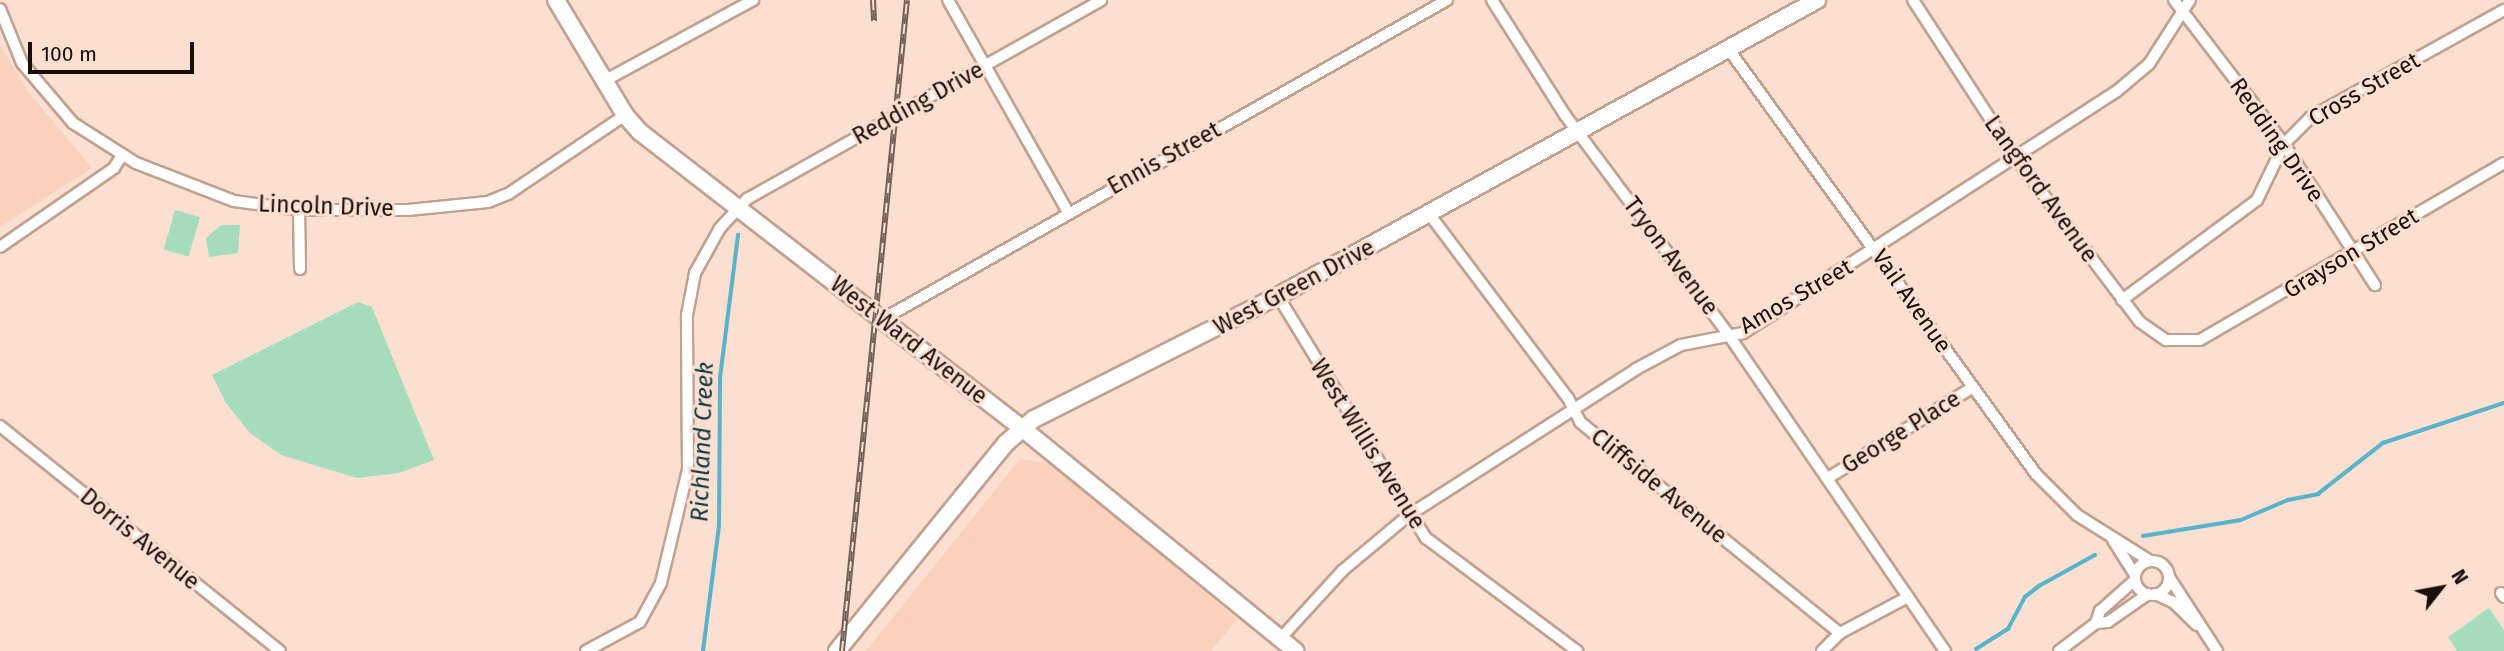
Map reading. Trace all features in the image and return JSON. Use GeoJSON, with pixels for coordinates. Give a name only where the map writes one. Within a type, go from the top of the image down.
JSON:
{"type":"FeatureCollection","features":[{"type":"Feature","properties":{"kind":"main road","name":"West Ward Avenue"},"geometry":{"type":"LineString","coordinates":[[556,0],[625,116],[737,208],[1022,428],[1295,651]]}},
{"type":"Feature","properties":{"kind":"main road","name":"West Green Drive"},"geometry":{"type":"LineString","coordinates":[[837,651],[1022,428],[1430,215],[1727,47],[1817,0]]}},
{"type":"Feature","properties":{"kind":"street"},"geometry":{"type":"LineString","coordinates":[[604,81],[753,0]]}},
{"type":"Feature","properties":{"kind":"street"},"geometry":{"type":"LineString","coordinates":[[948,0],[1068,212]]}},
{"type":"Feature","properties":{"kind":"street","name":"Redding Drive"},"geometry":{"type":"LineString","coordinates":[[737,208],[1101,0]]}},
{"type":"Feature","properties":{"kind":"street","name":"Ennis Street"},"geometry":{"type":"LineString","coordinates":[[883,319],[1447,0]]}},
{"type":"Feature","properties":{"kind":"street","name":"Tryon Avenue"},"geometry":{"type":"LineString","coordinates":[[1492,0],[1578,132],[1728,334],[1945,651]]}},
{"type":"Feature","properties":{"kind":"street","name":"Langford Avenue"},"geometry":{"type":"LineString","coordinates":[[1913,0],[2015,157],[2122,300],[2151,333],[2166,341],[2197,340]]}},
{"type":"Feature","properties":{"kind":"street","name":"Amos Street"},"geometry":{"type":"LineString","coordinates":[[1280,639],[1342,571],[1409,515],[1574,409],[1681,345],[1743,333],[1876,249],[2136,77],[2161,49],[2178,5],[2190,0]]}},
{"type":"Feature","properties":{"kind":"street","name":"Redding Drive"},"geometry":{"type":"LineString","coordinates":[[2178,5],[2284,144],[2375,285]]}},
{"type":"Feature","properties":{"kind":"street","name":"Lincoln Drive"},"geometry":{"type":"LineString","coordinates":[[0,9],[11,45],[46,96],[73,122],[122,155],[234,201],[299,210],[408,210],[488,202],[508,194],[625,116]]}},
{"type":"Feature","properties":{"kind":"street","name":"Cross Street"},"geometry":{"type":"LineString","coordinates":[[2122,300],[2257,200],[2284,144],[2321,111],[2504,10]]}},
{"type":"Feature","properties":{"kind":"street","name":"Vail Avenue"},"geometry":{"type":"LineString","coordinates":[[1727,47],[1876,249],[2036,474],[2077,515],[2113,540],[2135,577]]}},
{"type":"Feature","properties":{"kind":"street"},"geometry":{"type":"LineString","coordinates":[[0,247],[114,168],[122,155]]}},
{"type":"Feature","properties":{"kind":"street","name":"Grayson Street"},"geometry":{"type":"LineString","coordinates":[[2197,340],[2504,163]]}},
{"type":"Feature","properties":{"kind":"street"},"geometry":{"type":"LineString","coordinates":[[586,651],[640,622],[662,583],[688,470],[687,315],[695,273],[737,208]]}},
{"type":"Feature","properties":{"kind":"street"},"geometry":{"type":"LineString","coordinates":[[299,210],[300,269]]}},
{"type":"Feature","properties":{"kind":"street","name":"Cliffside Avenue"},"geometry":{"type":"LineString","coordinates":[[1430,215],[1574,409],[1580,422],[1840,633]]}},
{"type":"Feature","properties":{"kind":"street","name":"West Willis Avenue"},"geometry":{"type":"LineString","coordinates":[[1278,296],[1409,515],[1443,554],[1486,579],[1577,651]]}},
{"type":"Feature","properties":{"kind":"street","name":"George Place"},"geometry":{"type":"LineString","coordinates":[[1828,478],[1973,387]]}},
{"type":"Feature","properties":{"kind":"street","name":"Dorris Avenue"},"geometry":{"type":"LineString","coordinates":[[0,426],[280,651]]}},
{"type":"Feature","properties":{"kind":"street","name":"Vail Avenue"},"geometry":{"type":"LineString","coordinates":[[2113,540],[2123,541],[2150,561]]}},
{"type":"Feature","properties":{"kind":"street"},"geometry":{"type":"LineString","coordinates":[[2096,623],[2100,611],[2150,561],[2164,567],[2195,614],[2197,625]]}},
{"type":"Feature","properties":{"kind":"street"},"geometry":{"type":"LineString","coordinates":[[2135,577],[2152,594],[2173,602],[2197,625],[2217,651]]}},
{"type":"Feature","properties":{"kind":"street"},"geometry":{"type":"LineString","coordinates":[[2059,651],[2096,623],[2108,622],[2165,588],[2169,577]]}},
{"type":"Feature","properties":{"kind":"street"},"geometry":{"type":"LineString","coordinates":[[1822,651],[1840,633],[1908,597]]}},
{"type":"Feature","properties":{"kind":"shaded area"},"geometry":{"type":"Polygon","coordinates":[[[0,45],[27,90],[92,168],[0,227],[0,45]]]}},
{"type":"Feature","properties":{"kind":"shaded area"},"geometry":{"type":"Polygon","coordinates":[[[1020,459],[1053,464],[1237,619],[1211,651],[866,651],[1020,459]]]}},
{"type":"Feature","properties":{"kind":"green space"},"geometry":{"type":"Polygon","coordinates":[[[175,210],[200,217],[189,257],[164,249],[175,210]]]}},
{"type":"Feature","properties":{"kind":"green space"},"geometry":{"type":"Polygon","coordinates":[[[221,225],[240,225],[238,253],[209,257],[206,238],[221,225]]]}},
{"type":"Feature","properties":{"kind":"green space"},"geometry":{"type":"Polygon","coordinates":[[[358,302],[372,307],[434,460],[399,473],[357,478],[281,455],[250,433],[226,403],[212,375],[358,302]]]}},
{"type":"Feature","properties":{"kind":"green space"},"geometry":{"type":"Polygon","coordinates":[[[2489,608],[2504,630],[2504,651],[2457,651],[2448,637],[2489,608]]]}},
{"type":"Feature","properties":{"kind":"waterway","name":"Richland Creek"},"geometry":{"type":"LineString","coordinates":[[703,651],[719,526],[720,378],[738,235]]}},
{"type":"Feature","properties":{"kind":"waterway"},"geometry":{"type":"LineString","coordinates":[[2143,536],[2241,520],[2288,500],[2318,494],[2383,443],[2504,403]]}},
{"type":"Feature","properties":{"kind":"waterway"},"geometry":{"type":"LineString","coordinates":[[1976,649],[2008,629],[2025,597],[2039,586],[2095,555]]}},
{"type":"Feature","properties":{"kind":"railway"},"geometry":{"type":"LineString","coordinates":[[873,0],[874,21]]}},
{"type":"Feature","properties":{"kind":"railway"},"geometry":{"type":"LineString","coordinates":[[842,651],[907,0]]}}]}
